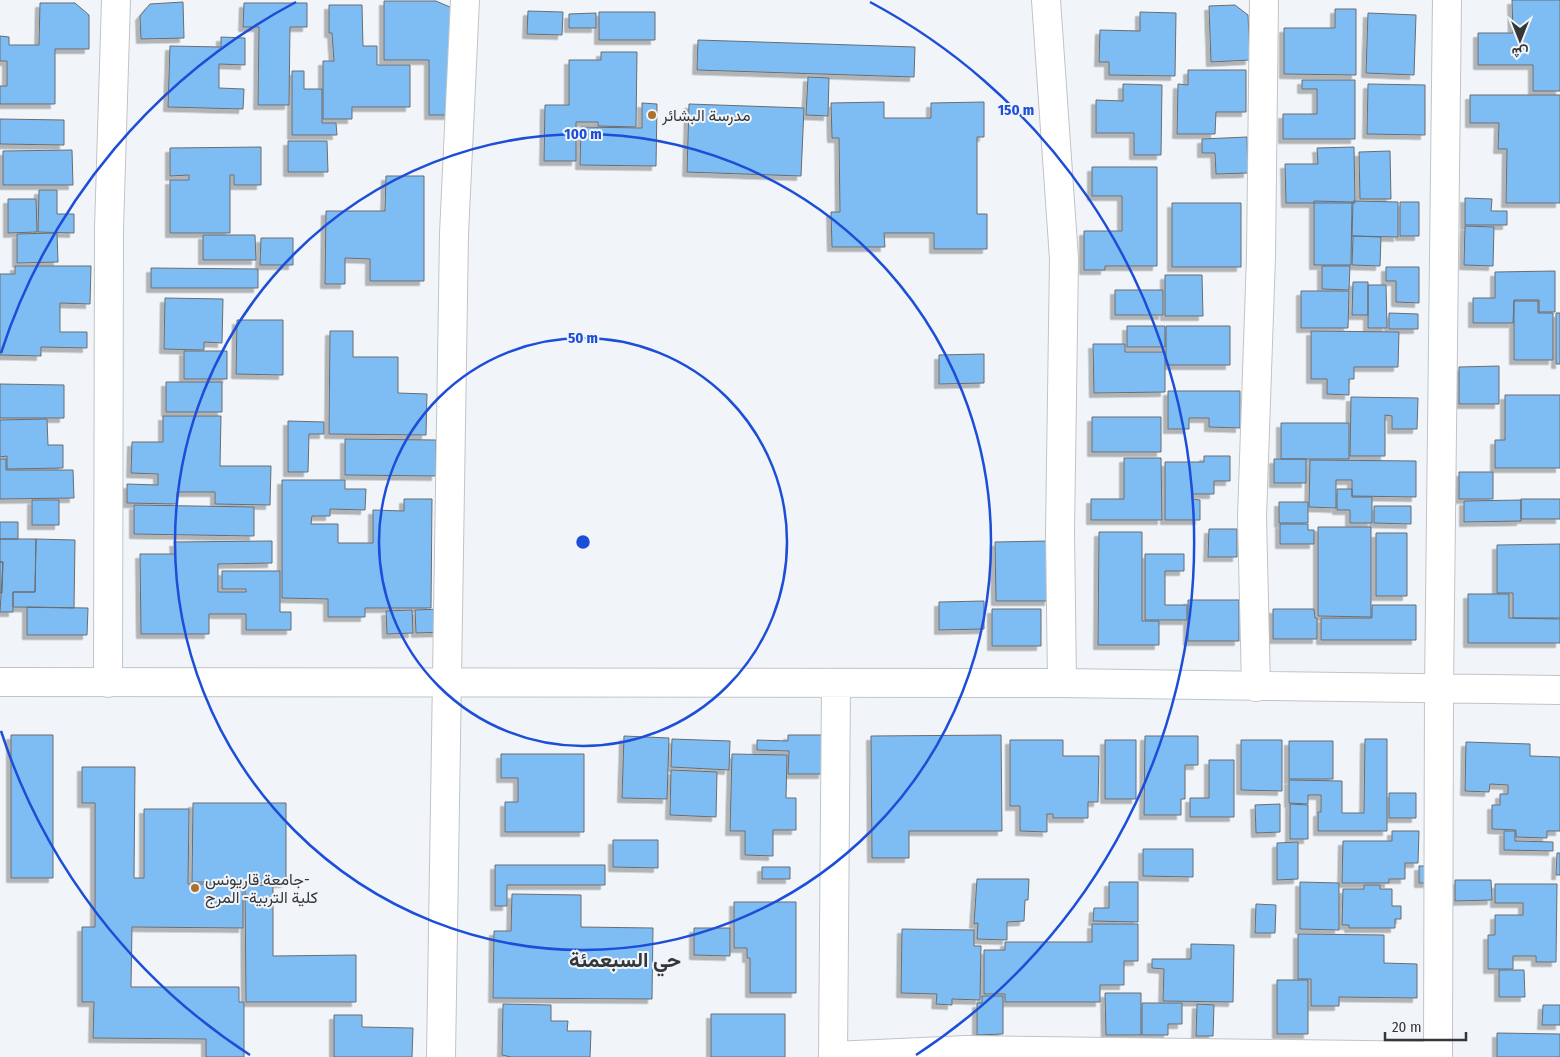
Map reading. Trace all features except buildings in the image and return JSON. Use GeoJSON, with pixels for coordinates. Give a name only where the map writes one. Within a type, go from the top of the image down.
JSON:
{"type":"FeatureCollection","features":[{"type":"Feature","properties":{"kind":"street"},"geometry":{"type":"LineString","coordinates":[[108,683],[109,257],[116,0]]}},
{"type":"Feature","properties":{"kind":"street"},"geometry":{"type":"LineString","coordinates":[[441,1057],[454,234],[465,0]]}},
{"type":"Feature","properties":{"kind":"street"},"geometry":{"type":"LineString","coordinates":[[1046,0],[1064,259],[1060,532],[1062,683]]}},
{"type":"Feature","properties":{"kind":"street"},"geometry":{"type":"LineString","coordinates":[[1256,687],[1252,517],[1261,256],[1264,0]]}},
{"type":"Feature","properties":{"kind":"street"},"geometry":{"type":"LineString","coordinates":[[836,684],[833,1057],[966,1050],[1438,1056],[1439,689],[1447,0]]}},
{"type":"Feature","properties":{"kind":"street"},"geometry":{"type":"LineString","coordinates":[[0,682],[1062,683],[1560,690]]}},
{"type":"Feature","properties":{"kind":"place","name":"مدرسة البشائر"},"geometry":{"type":"Point","coordinates":[652,115]}},
{"type":"Feature","properties":{"kind":"place","name":"جامعة قاريونس- كلية التربية- المرج"},"geometry":{"type":"Point","coordinates":[195,888]}},
{"type":"Feature","properties":{"kind":"district","name":"حي السبعمئة"},"geometry":{"type":"Point","coordinates":[625,960]}}]}
